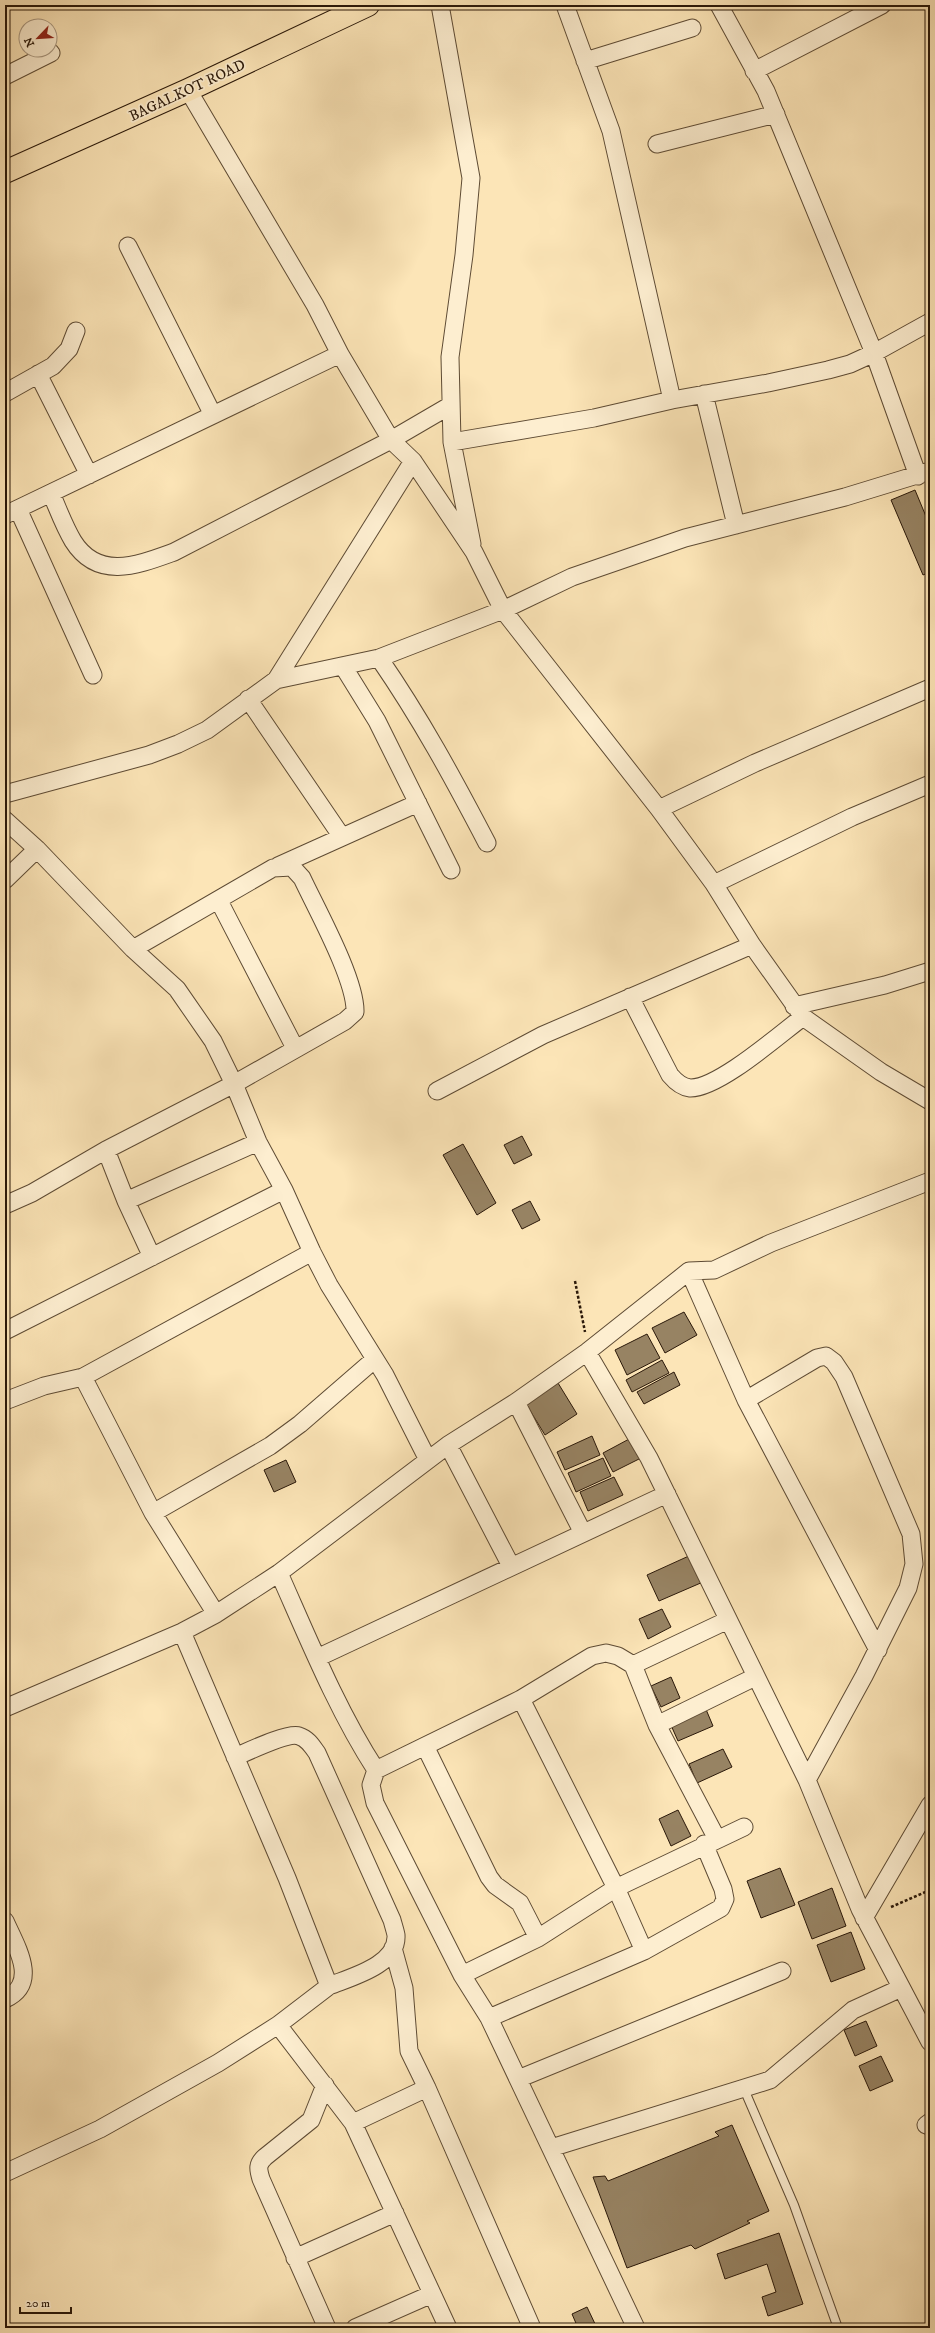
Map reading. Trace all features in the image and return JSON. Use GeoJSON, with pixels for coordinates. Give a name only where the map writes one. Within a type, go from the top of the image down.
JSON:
{"type":"FeatureCollection","features":[{"type":"Feature","properties":{"kind":"main road","name":"BAGALKOT ROAD"},"geometry":{"type":"LineString","coordinates":[[5,172],[188,90],[368,5]]}},
{"type":"Feature","properties":{"kind":"street"},"geometry":{"type":"LineString","coordinates":[[440,5],[471,178],[464,255],[450,357],[452,442],[474,552]]}},
{"type":"Feature","properties":{"kind":"street"},"geometry":{"type":"LineString","coordinates":[[565,5],[611,131],[672,400]]}},
{"type":"Feature","properties":{"kind":"street"},"geometry":{"type":"LineString","coordinates":[[5,794],[150,755],[178,744],[207,730],[276,680],[379,658],[503,610],[572,577],[685,538],[924,474],[776,114],[766,92],[719,5]]}},
{"type":"Feature","properties":{"kind":"street"},"geometry":{"type":"LineString","coordinates":[[754,72],[882,5]]}},
{"type":"Feature","properties":{"kind":"street"},"geometry":{"type":"LineString","coordinates":[[585,61],[692,28]]}},
{"type":"Feature","properties":{"kind":"street"},"geometry":{"type":"LineString","coordinates":[[5,76],[41,58]]}},
{"type":"Feature","properties":{"kind":"street"},"geometry":{"type":"LineString","coordinates":[[188,90],[315,305],[340,354],[391,440],[413,461],[474,552],[503,610],[660,809],[714,884],[752,945],[798,1011],[881,1072],[930,1101]]}},
{"type":"Feature","properties":{"kind":"street"},"geometry":{"type":"LineString","coordinates":[[657,144],[776,114]]}},
{"type":"Feature","properties":{"kind":"street"},"geometry":{"type":"LineString","coordinates":[[128,246],[213,416]]}},
{"type":"Feature","properties":{"kind":"street"},"geometry":{"type":"LineString","coordinates":[[452,442],[594,418],[672,400],[828,370],[850,364],[874,353],[930,322]]}},
{"type":"Feature","properties":{"kind":"street"},"geometry":{"type":"LineString","coordinates":[[5,393],[53,366],[69,350],[76,332]]}},
{"type":"Feature","properties":{"kind":"street"},"geometry":{"type":"LineString","coordinates":[[93,675],[12,512],[340,354]]}},
{"type":"Feature","properties":{"kind":"street"},"geometry":{"type":"LineString","coordinates":[[38,374],[89,475]]}},
{"type":"Feature","properties":{"kind":"street"},"geometry":{"type":"LineString","coordinates":[[704,394],[736,525]]}},
{"type":"Feature","properties":{"kind":"street"},"geometry":{"type":"LineString","coordinates":[[51,494],[73,541],[91,560],[117,568],[140,565],[174,552],[391,440],[451,405]]}},
{"type":"Feature","properties":{"kind":"street"},"geometry":{"type":"LineString","coordinates":[[276,680],[413,461]]}},
{"type":"Feature","properties":{"kind":"street"},"geometry":{"type":"LineString","coordinates":[[379,658],[413,706],[440,751],[487,843]]}},
{"type":"Feature","properties":{"kind":"street"},"geometry":{"type":"LineString","coordinates":[[343,666],[377,721],[451,870]]}},
{"type":"Feature","properties":{"kind":"street"},"geometry":{"type":"LineString","coordinates":[[660,809],[755,763],[930,688]]}},
{"type":"Feature","properties":{"kind":"street"},"geometry":{"type":"LineString","coordinates":[[248,699],[342,836]]}},
{"type":"Feature","properties":{"kind":"street"},"geometry":{"type":"LineString","coordinates":[[714,884],[852,817],[930,784]]}},
{"type":"Feature","properties":{"kind":"street"},"geometry":{"type":"LineString","coordinates":[[133,950],[274,868],[418,803]]}},
{"type":"Feature","properties":{"kind":"street"},"geometry":{"type":"LineString","coordinates":[[5,820],[37,849],[133,950],[177,989],[213,1041],[234,1084],[258,1142],[284,1190],[312,1252],[329,1285],[375,1359],[428,1460]]}},
{"type":"Feature","properties":{"kind":"street"},"geometry":{"type":"LineString","coordinates":[[5,880],[37,849]]}},
{"type":"Feature","properties":{"kind":"street"},"geometry":{"type":"LineString","coordinates":[[5,1205],[69,1173],[106,1150],[234,1084],[345,1021],[355,1012],[356,1001],[347,977],[302,878],[292,867],[274,868]]}},
{"type":"Feature","properties":{"kind":"street"},"geometry":{"type":"LineString","coordinates":[[219,901],[295,1048]]}},
{"type":"Feature","properties":{"kind":"street"},"geometry":{"type":"LineString","coordinates":[[437,1091],[543,1035],[752,945]]}},
{"type":"Feature","properties":{"kind":"street"},"geometry":{"type":"LineString","coordinates":[[630,997],[670,1075],[679,1084],[689,1088],[702,1086],[731,1070],[798,1011],[930,971]]}},
{"type":"Feature","properties":{"kind":"street"},"geometry":{"type":"LineString","coordinates":[[126,1201],[258,1142]]}},
{"type":"Feature","properties":{"kind":"street"},"geometry":{"type":"LineString","coordinates":[[106,1150],[126,1201],[152,1257]]}},
{"type":"Feature","properties":{"kind":"street"},"geometry":{"type":"LineString","coordinates":[[5,1708],[182,1632],[216,1614],[279,1573],[448,1445],[516,1402],[587,1352],[689,1271],[714,1270],[771,1243],[930,1181]]}},
{"type":"Feature","properties":{"kind":"street"},"geometry":{"type":"LineString","coordinates":[[5,1331],[284,1190]]}},
{"type":"Feature","properties":{"kind":"street"},"geometry":{"type":"LineString","coordinates":[[6,1400],[44,1386],[83,1376],[312,1252]]}},
{"type":"Feature","properties":{"kind":"street"},"geometry":{"type":"LineString","coordinates":[[689,1271],[746,1400],[878,1650]]}},
{"type":"Feature","properties":{"kind":"street"},"geometry":{"type":"LineString","coordinates":[[587,1352],[649,1458],[667,1494],[755,1678],[807,1780],[864,1918],[930,2042]]}},
{"type":"Feature","properties":{"kind":"street"},"geometry":{"type":"LineString","coordinates":[[746,1400],[817,1358],[826,1356],[834,1362],[844,1377],[912,1534],[914,1564],[908,1588],[878,1650],[807,1780]]}},
{"type":"Feature","properties":{"kind":"street"},"geometry":{"type":"LineString","coordinates":[[153,1513],[270,1446],[300,1424],[375,1359]]}},
{"type":"Feature","properties":{"kind":"street"},"geometry":{"type":"LineString","coordinates":[[83,1376],[153,1513],[216,1614]]}},
{"type":"Feature","properties":{"kind":"street"},"geometry":{"type":"LineString","coordinates":[[516,1402],[583,1533]]}},
{"type":"Feature","properties":{"kind":"street"},"geometry":{"type":"LineString","coordinates":[[448,1445],[511,1566]]}},
{"type":"Feature","properties":{"kind":"street"},"geometry":{"type":"LineString","coordinates":[[317,1658],[667,1494]]}},
{"type":"Feature","properties":{"kind":"street"},"geometry":{"type":"LineString","coordinates":[[279,1573],[317,1658],[366,1755],[376,1770]]}},
{"type":"Feature","properties":{"kind":"street"},"geometry":{"type":"LineString","coordinates":[[633,1665],[728,1620]]}},
{"type":"Feature","properties":{"kind":"street"},"geometry":{"type":"LineString","coordinates":[[182,1632],[287,1878],[330,1986]]}},
{"type":"Feature","properties":{"kind":"street"},"geometry":{"type":"LineString","coordinates":[[490,2018],[644,1951],[721,1908],[725,1899],[710,1842],[657,1725],[633,1665],[618,1656],[606,1653],[592,1656],[521,1699],[376,1770],[371,1785],[375,1803],[462,1975],[490,2018],[636,2328]]}},
{"type":"Feature","properties":{"kind":"street"},"geometry":{"type":"LineString","coordinates":[[657,1725],[755,1678]]}},
{"type":"Feature","properties":{"kind":"street"},"geometry":{"type":"LineString","coordinates":[[521,1699],[616,1888],[644,1951]]}},
{"type":"Feature","properties":{"kind":"street"},"geometry":{"type":"LineString","coordinates":[[5,2173],[100,2129],[218,2063],[278,2025],[330,1986],[380,1963],[392,1952],[396,1936],[392,1920],[317,1753],[308,1740],[298,1735],[284,1738],[235,1757]]}},
{"type":"Feature","properties":{"kind":"street"},"geometry":{"type":"LineString","coordinates":[[425,1746],[489,1877],[494,1885],[520,1903],[538,1938]]}},
{"type":"Feature","properties":{"kind":"street"},"geometry":{"type":"LineString","coordinates":[[864,1918],[930,1805]]}},
{"type":"Feature","properties":{"kind":"street"},"geometry":{"type":"LineString","coordinates":[[462,1975],[538,1938],[616,1888],[744,1827]]}},
{"type":"Feature","properties":{"kind":"street"},"geometry":{"type":"LineString","coordinates":[[5,1921],[22,1959],[24,1975],[15,1995],[5,2000]]}},
{"type":"Feature","properties":{"kind":"street"},"geometry":{"type":"LineString","coordinates":[[392,1948],[404,1988],[409,2051],[427,2088],[532,2328]]}},
{"type":"Feature","properties":{"kind":"street"},"geometry":{"type":"LineString","coordinates":[[518,2079],[782,1971]]}},
{"type":"Feature","properties":{"kind":"street"},"geometry":{"type":"LineString","coordinates":[[551,2148],[770,2080],[852,2010],[901,1988]]}},
{"type":"Feature","properties":{"kind":"street"},"geometry":{"type":"LineString","coordinates":[[278,2025],[353,2123],[448,2328]]}},
{"type":"Feature","properties":{"kind":"street"},"geometry":{"type":"LineString","coordinates":[[324,2085],[311,2120],[259,2162],[261,2179],[327,2328]]}},
{"type":"Feature","properties":{"kind":"street"},"geometry":{"type":"LineString","coordinates":[[353,2123],[427,2088]]}},
{"type":"Feature","properties":{"kind":"street"},"geometry":{"type":"LineString","coordinates":[[295,2258],[395,2213]]}},
{"type":"Feature","properties":{"kind":"street"},"geometry":{"type":"LineString","coordinates":[[355,2328],[432,2294]]}},
{"type":"Feature","properties":{"kind":"lane"},"geometry":{"type":"LineString","coordinates":[[744,2089],[794,2205],[838,2328]]}},
{"type":"Feature","properties":{"kind":"path"},"geometry":{"type":"LineString","coordinates":[[575,1281],[587,1352]]}},
{"type":"Feature","properties":{"kind":"path"},"geometry":{"type":"LineString","coordinates":[[864,1918],[930,1890]]}},
{"type":"Feature","properties":{"kind":"building"},"geometry":{"type":"Polygon","coordinates":[[[915,490],[930,526],[930,572],[923,575],[891,500],[915,490]]]}},
{"type":"Feature","properties":{"kind":"building"},"geometry":{"type":"Polygon","coordinates":[[[522,1136],[532,1155],[514,1164],[504,1145],[522,1136]]]}},
{"type":"Feature","properties":{"kind":"building"},"geometry":{"type":"Polygon","coordinates":[[[463,1144],[496,1203],[477,1215],[443,1155],[463,1144]]]}},
{"type":"Feature","properties":{"kind":"building"},"geometry":{"type":"Polygon","coordinates":[[[530,1201],[540,1220],[522,1229],[512,1210],[530,1201]]]}},
{"type":"Feature","properties":{"kind":"building"},"geometry":{"type":"Polygon","coordinates":[[[684,1312],[697,1335],[665,1353],[652,1328],[684,1312]]]}},
{"type":"Feature","properties":{"kind":"building"},"geometry":{"type":"Polygon","coordinates":[[[647,1334],[660,1358],[627,1375],[615,1350],[647,1334]]]}},
{"type":"Feature","properties":{"kind":"building"},"geometry":{"type":"Polygon","coordinates":[[[662,1360],[669,1373],[632,1392],[626,1380],[662,1360]]]}},
{"type":"Feature","properties":{"kind":"building"},"geometry":{"type":"Polygon","coordinates":[[[674,1372],[680,1385],[644,1404],[637,1392],[674,1372]]]}},
{"type":"Feature","properties":{"kind":"building"},"geometry":{"type":"Polygon","coordinates":[[[558,1383],[577,1414],[545,1435],[526,1404],[558,1383]]]}},
{"type":"Feature","properties":{"kind":"building"},"geometry":{"type":"Polygon","coordinates":[[[592,1436],[600,1455],[565,1470],[557,1452],[592,1436]]]}},
{"type":"Feature","properties":{"kind":"building"},"geometry":{"type":"Polygon","coordinates":[[[631,1438],[641,1458],[613,1472],[603,1453],[631,1438]]]}},
{"type":"Feature","properties":{"kind":"building"},"geometry":{"type":"Polygon","coordinates":[[[603,1458],[611,1476],[576,1492],[568,1473],[603,1458]]]}},
{"type":"Feature","properties":{"kind":"building"},"geometry":{"type":"Polygon","coordinates":[[[286,1460],[296,1482],[274,1492],[264,1470],[286,1460]]]}},
{"type":"Feature","properties":{"kind":"building"},"geometry":{"type":"Polygon","coordinates":[[[614,1477],[623,1495],[588,1511],[580,1492],[614,1477]]]}},
{"type":"Feature","properties":{"kind":"building"},"geometry":{"type":"Polygon","coordinates":[[[691,1555],[703,1582],[659,1601],[647,1575],[691,1555]]]}},
{"type":"Feature","properties":{"kind":"building"},"geometry":{"type":"Polygon","coordinates":[[[662,1609],[671,1627],[648,1639],[639,1619],[662,1609]]]}},
{"type":"Feature","properties":{"kind":"building"},"geometry":{"type":"Polygon","coordinates":[[[671,1677],[680,1698],[661,1707],[651,1686],[671,1677]]]}},
{"type":"Feature","properties":{"kind":"building"},"geometry":{"type":"Polygon","coordinates":[[[705,1707],[713,1726],[678,1741],[670,1723],[705,1707]]]}},
{"type":"Feature","properties":{"kind":"building"},"geometry":{"type":"Polygon","coordinates":[[[723,1749],[732,1767],[697,1783],[689,1764],[723,1749]]]}},
{"type":"Feature","properties":{"kind":"building"},"geometry":{"type":"Polygon","coordinates":[[[678,1810],[691,1836],[671,1846],[659,1819],[678,1810]]]}},
{"type":"Feature","properties":{"kind":"building"},"geometry":{"type":"Polygon","coordinates":[[[780,1868],[795,1905],[761,1918],[747,1881],[780,1868]]]}},
{"type":"Feature","properties":{"kind":"building"},"geometry":{"type":"Polygon","coordinates":[[[832,1888],[846,1926],[812,1939],[798,1902],[832,1888]]]}},
{"type":"Feature","properties":{"kind":"building"},"geometry":{"type":"Polygon","coordinates":[[[851,1932],[865,1969],[831,1982],[817,1945],[851,1932]]]}},
{"type":"Feature","properties":{"kind":"building"},"geometry":{"type":"Polygon","coordinates":[[[866,2021],[877,2046],[855,2056],[844,2030],[866,2021]]]}},
{"type":"Feature","properties":{"kind":"building"},"geometry":{"type":"Polygon","coordinates":[[[881,2056],[893,2081],[870,2091],[859,2066],[881,2056]]]}},
{"type":"Feature","properties":{"kind":"building"},"geometry":{"type":"Polygon","coordinates":[[[732,2125],[769,2211],[747,2221],[750,2223],[695,2249],[691,2245],[627,2268],[593,2177],[605,2176],[608,2181],[719,2136],[715,2132],[732,2125]]]}},
{"type":"Feature","properties":{"kind":"building"},"geometry":{"type":"Polygon","coordinates":[[[779,2233],[803,2304],[768,2316],[762,2297],[776,2292],[767,2264],[725,2279],[717,2254],[779,2233]]]}},
{"type":"Feature","properties":{"kind":"building"},"geometry":{"type":"Polygon","coordinates":[[[587,2307],[597,2328],[578,2328],[572,2314],[587,2307]]]}}]}
